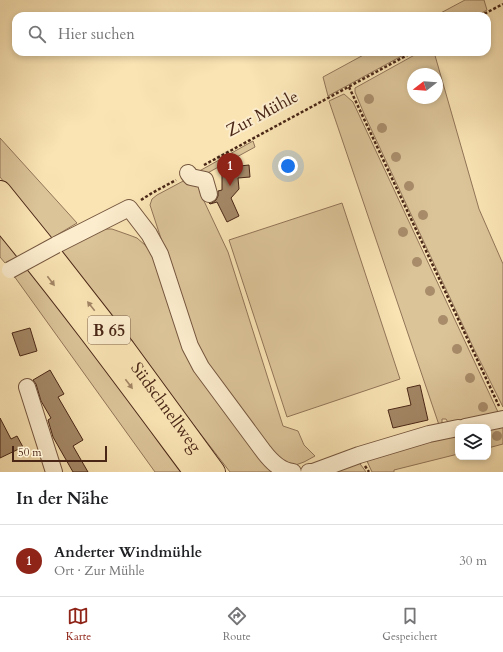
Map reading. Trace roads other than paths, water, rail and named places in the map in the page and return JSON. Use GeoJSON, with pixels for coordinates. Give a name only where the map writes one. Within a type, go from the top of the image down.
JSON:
{"type":"FeatureCollection","features":[{"type":"Feature","properties":{"kind":"highway","name":"Südschnellweg"},"geometry":{"type":"LineString","coordinates":[[0,192],[124,349],[214,472]]}},
{"type":"Feature","properties":{"kind":"highway","name":"Südschnellweg"},"geometry":{"type":"LineString","coordinates":[[0,218],[29,252],[112,360],[194,472]]}},
{"type":"Feature","properties":{"kind":"street"},"geometry":{"type":"LineString","coordinates":[[188,173],[191,177],[205,180],[209,194]]}},
{"type":"Feature","properties":{"kind":"street"},"geometry":{"type":"LineString","coordinates":[[5,272],[129,208],[149,234],[160,254],[190,346],[201,367],[274,464],[288,472],[293,472]]}},
{"type":"Feature","properties":{"kind":"street"},"geometry":{"type":"LineString","coordinates":[[27,387],[54,472]]}},
{"type":"Feature","properties":{"kind":"street"},"geometry":{"type":"LineString","coordinates":[[473,424],[501,414]]}},
{"type":"Feature","properties":{"kind":"street"},"geometry":{"type":"LineString","coordinates":[[309,472],[313,472],[359,455],[429,434],[455,429]]}},
{"type":"Feature","properties":{"kind":"place","name":"Anderter Windmühle"},"geometry":{"type":"Point","coordinates":[230,186]}}]}
